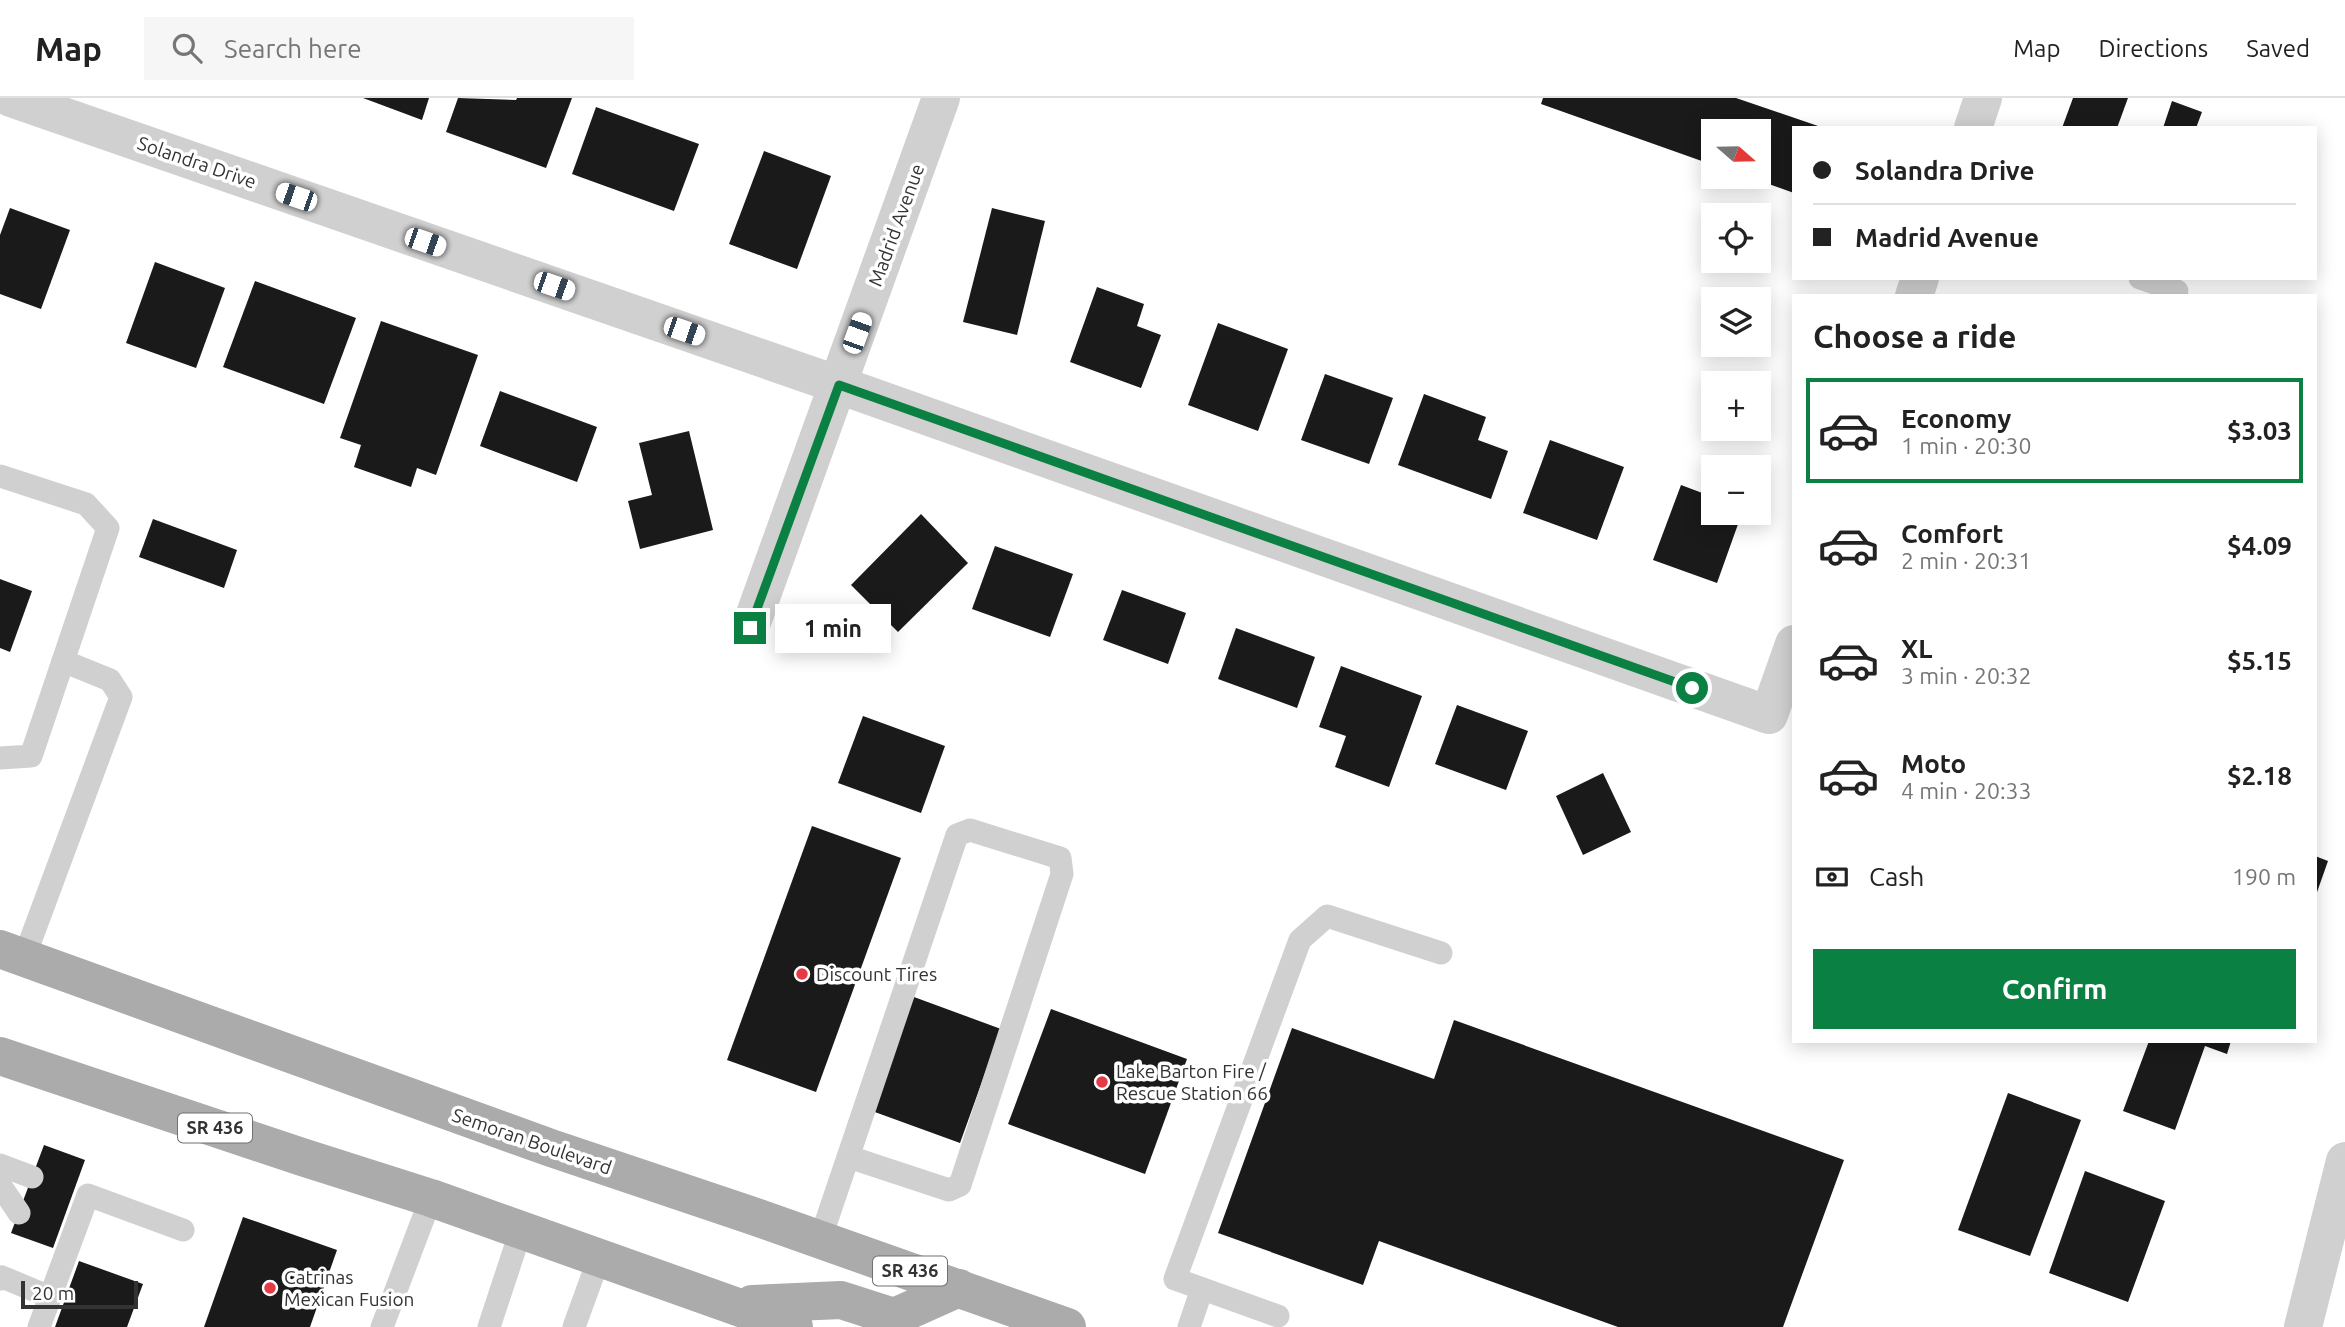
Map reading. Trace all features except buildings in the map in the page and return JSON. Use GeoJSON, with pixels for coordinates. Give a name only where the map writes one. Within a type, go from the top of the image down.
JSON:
{"type":"FeatureCollection","features":[{"type":"Feature","properties":{"kind":"main road","name":"Semoran Boulevard"},"geometry":{"type":"LineString","coordinates":[[12,953],[538,1144],[1067,1327]]}},
{"type":"Feature","properties":{"kind":"main road","name":"SR 436"},"geometry":{"type":"LineString","coordinates":[[0,1056],[521,1230],[599,1258],[728,1316],[794,1327]]}},
{"type":"Feature","properties":{"kind":"main road"},"geometry":{"type":"LineString","coordinates":[[728,1316],[841,1300],[894,1317],[959,1288]]}},
{"type":"Feature","properties":{"kind":"street","name":"Solandra Drive"},"geometry":{"type":"LineString","coordinates":[[11,98],[839,385],[1769,715],[1792,650]]}},
{"type":"Feature","properties":{"kind":"street","name":"Madrid Avenue"},"geometry":{"type":"LineString","coordinates":[[750,628],[941,98]]}},
{"type":"Feature","properties":{"kind":"street"},"geometry":{"type":"LineString","coordinates":[[1974,126],[1983,98]]}},
{"type":"Feature","properties":{"kind":"street"},"geometry":{"type":"LineString","coordinates":[[2303,1327],[2345,1161]]}},
{"type":"Feature","properties":{"kind":"lane"},"geometry":{"type":"LineString","coordinates":[[2146,280],[2177,291]]}},
{"type":"Feature","properties":{"kind":"lane"},"geometry":{"type":"LineString","coordinates":[[0,475],[86,504],[108,528],[32,756],[0,758]]}},
{"type":"Feature","properties":{"kind":"lane"},"geometry":{"type":"LineString","coordinates":[[12,953],[121,697],[110,680],[63,661]]}},
{"type":"Feature","properties":{"kind":"lane"},"geometry":{"type":"LineString","coordinates":[[820,1240],[957,835],[970,830],[1060,858],[1062,874],[960,1185],[949,1190],[849,1157]]}},
{"type":"Feature","properties":{"kind":"lane"},"geometry":{"type":"LineString","coordinates":[[1279,1316],[1175,1279],[1300,940],[1327,916],[1441,953]]}},
{"type":"Feature","properties":{"kind":"lane"},"geometry":{"type":"LineString","coordinates":[[0,1165],[32,1177]]}},
{"type":"Feature","properties":{"kind":"lane"},"geometry":{"type":"LineString","coordinates":[[0,1185],[19,1213]]}},
{"type":"Feature","properties":{"kind":"lane"},"geometry":{"type":"LineString","coordinates":[[39,1327],[50,1297],[67,1230],[81,1193],[183,1230]]}},
{"type":"Feature","properties":{"kind":"lane"},"geometry":{"type":"LineString","coordinates":[[382,1327],[431,1198]]}},
{"type":"Feature","properties":{"kind":"lane"},"geometry":{"type":"LineString","coordinates":[[489,1327],[521,1230]]}},
{"type":"Feature","properties":{"kind":"lane"},"geometry":{"type":"LineString","coordinates":[[574,1327],[599,1258]]}},
{"type":"Feature","properties":{"kind":"lane"},"geometry":{"type":"LineString","coordinates":[[0,1279],[2,1277],[50,1297]]}},
{"type":"Feature","properties":{"kind":"lane"},"geometry":{"type":"LineString","coordinates":[[1189,1327],[1202,1289]]}},
{"type":"Feature","properties":{"kind":"place","name":"Discount Tires"},"geometry":{"type":"Point","coordinates":[802,974]}},
{"type":"Feature","properties":{"kind":"place","name":"Lake Barton Fire / Rescue Station 66"},"geometry":{"type":"Point","coordinates":[1102,1082]}},
{"type":"Feature","properties":{"kind":"place","name":"Catrinas Mexican Fusion"},"geometry":{"type":"Point","coordinates":[270,1288]}},
{"type":"Feature","properties":{"kind":"route"},"geometry":{"type":"LineString","coordinates":[[750,628],[839,385],[1692,688]]}}]}
